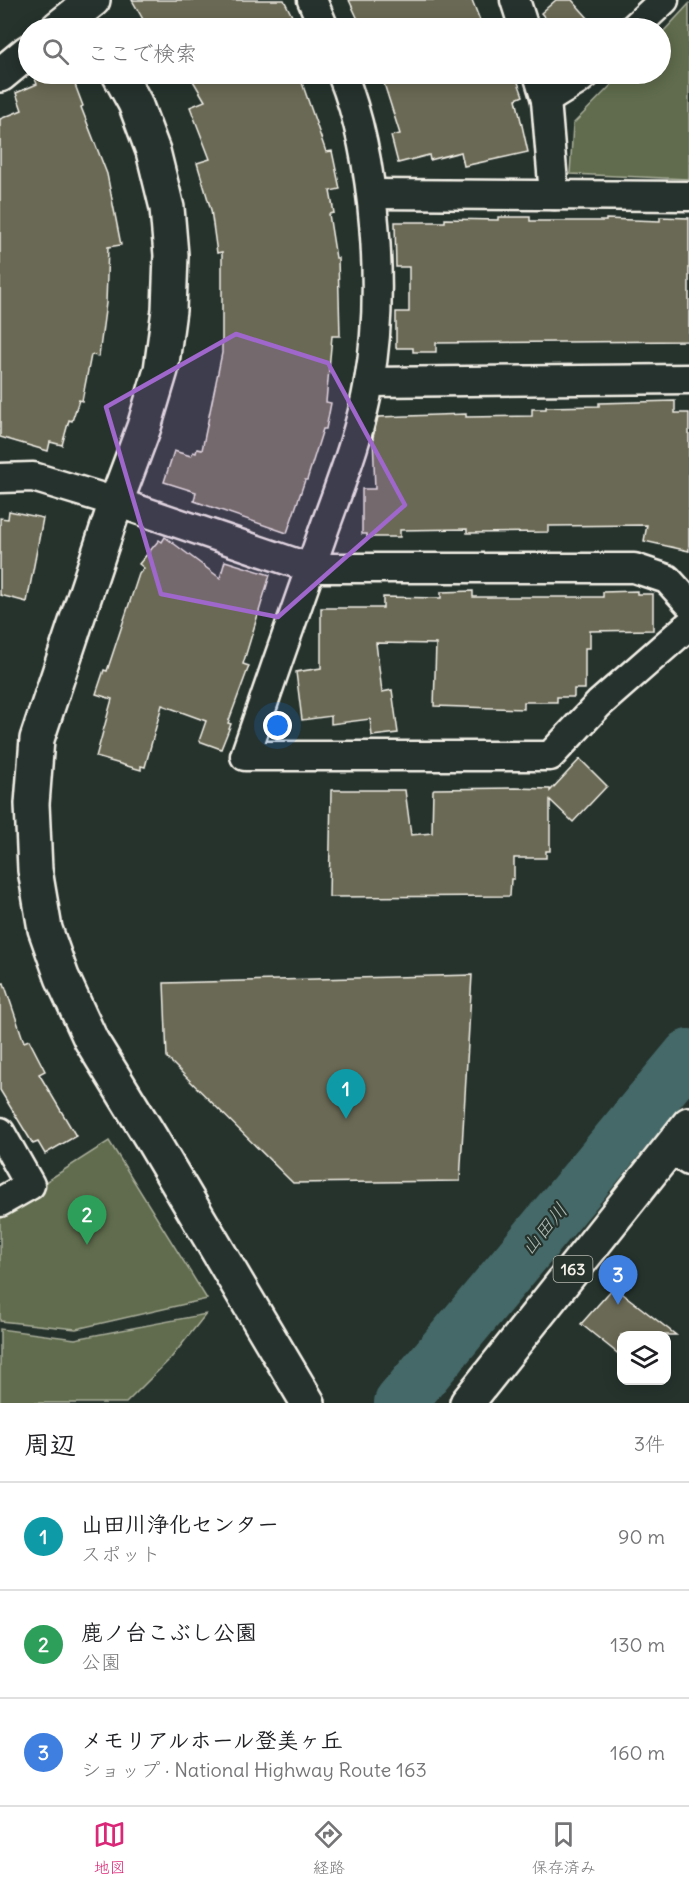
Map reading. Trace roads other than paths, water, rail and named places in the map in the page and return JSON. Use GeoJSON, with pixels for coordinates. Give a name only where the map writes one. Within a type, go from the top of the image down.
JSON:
{"type":"FeatureCollection","features":[{"type":"Feature","properties":{"kind":"main road"},"geometry":{"type":"LineString","coordinates":[[0,75],[18,60]]}},
{"type":"Feature","properties":{"kind":"main road"},"geometry":{"type":"LineString","coordinates":[[125,84],[135,103],[153,151],[167,208],[171,255],[169,310],[161,370],[144,428],[116,502],[37,739],[32,804],[35,870],[45,929],[62,977],[90,1040],[151,1138],[308,1403]]}},
{"type":"Feature","properties":{"kind":"main road","name":"163"},"geometry":{"type":"LineString","coordinates":[[467,1403],[679,1155],[689,1124]]}},
{"type":"Feature","properties":{"kind":"street"},"geometry":{"type":"LineString","coordinates":[[312,0],[320,18]]}},
{"type":"Feature","properties":{"kind":"street"},"geometry":{"type":"LineString","coordinates":[[515,0],[521,18]]}},
{"type":"Feature","properties":{"kind":"street"},"geometry":{"type":"LineString","coordinates":[[645,18],[664,0]]}},
{"type":"Feature","properties":{"kind":"street"},"geometry":{"type":"LineString","coordinates":[[345,84],[362,142],[372,194],[375,320],[369,382],[355,441],[245,756],[550,756],[599,704],[689,625]]}},
{"type":"Feature","properties":{"kind":"street"},"geometry":{"type":"LineString","coordinates":[[554,195],[542,87],[560,84]]}},
{"type":"Feature","properties":{"kind":"street"},"geometry":{"type":"LineString","coordinates":[[372,194],[689,196]]}},
{"type":"Feature","properties":{"kind":"street"},"geometry":{"type":"LineString","coordinates":[[369,382],[689,380]]}},
{"type":"Feature","properties":{"kind":"street"},"geometry":{"type":"LineString","coordinates":[[0,478],[33,477],[116,502],[310,568],[634,568],[667,579],[689,603]]}},
{"type":"Feature","properties":{"kind":"street"},"geometry":{"type":"LineString","coordinates":[[0,1132],[30,1185],[0,1202]]}},
{"type":"Feature","properties":{"kind":"waterway","name":"山田川"},"geometry":{"type":"LineString","coordinates":[[400,1403],[689,1055]]}},
{"type":"Feature","properties":{"kind":"place","name":"山田川浄化センター"},"geometry":{"type":"Point","coordinates":[346,1119]}},
{"type":"Feature","properties":{"kind":"place","name":"鹿ノ台こぶし公園"},"geometry":{"type":"Point","coordinates":[87,1245]}},
{"type":"Feature","properties":{"kind":"place","name":"メモリアルホール登美ヶ丘"},"geometry":{"type":"Point","coordinates":[618,1305]}}]}
